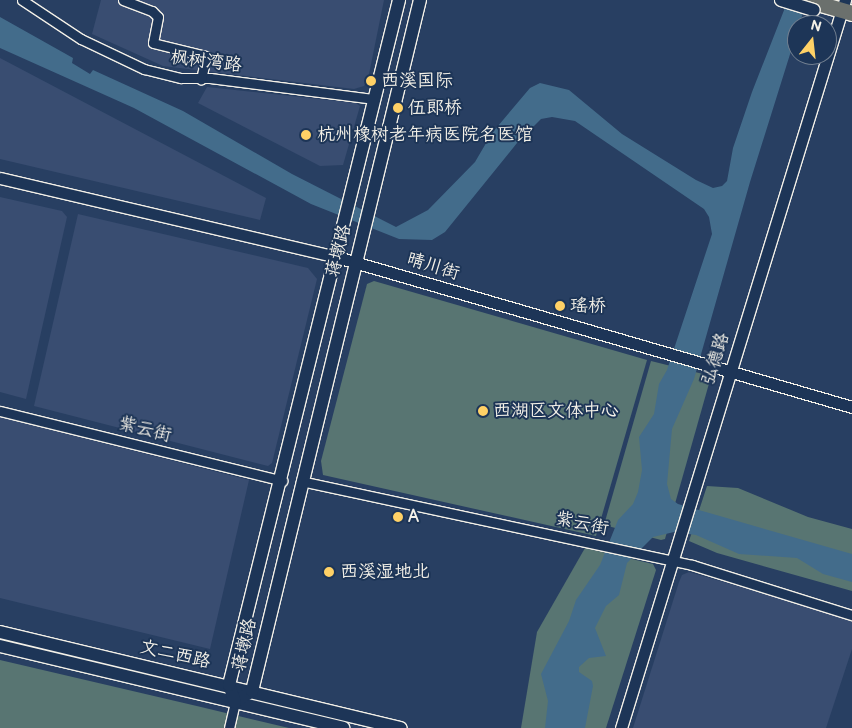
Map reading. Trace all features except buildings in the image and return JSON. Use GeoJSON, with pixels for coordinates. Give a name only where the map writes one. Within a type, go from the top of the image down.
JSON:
{"type":"FeatureCollection","features":[{"type":"Feature","properties":{"kind":"main road","name":"蒋墩路"},"geometry":{"type":"LineString","coordinates":[[399,0],[282,481],[229,685],[235,702],[252,691],[301,481],[420,0]]}},
{"type":"Feature","properties":{"kind":"main road"},"geometry":{"type":"LineString","coordinates":[[781,0],[846,7]]}},
{"type":"Feature","properties":{"kind":"main road","name":"文二西路"},"geometry":{"type":"LineString","coordinates":[[0,632],[229,685],[401,728]]}},
{"type":"Feature","properties":{"kind":"main road","name":"文二西路"},"geometry":{"type":"LineString","coordinates":[[0,646],[343,728]]}},
{"type":"Feature","properties":{"kind":"street","name":"枫树湾路"},"geometry":{"type":"LineString","coordinates":[[22,0],[51,22],[107,53],[144,69],[201,80],[376,99]]}},
{"type":"Feature","properties":{"kind":"street"},"geometry":{"type":"LineString","coordinates":[[123,0],[152,11],[158,17],[153,43],[206,56],[201,80]]}},
{"type":"Feature","properties":{"kind":"street","name":"弘德路"},"geometry":{"type":"LineString","coordinates":[[621,728],[730,372],[846,7]]}},
{"type":"Feature","properties":{"kind":"street","name":"晴川街"},"geometry":{"type":"LineString","coordinates":[[0,178],[337,257],[852,407]]}},
{"type":"Feature","properties":{"kind":"street","name":"紫云街"},"geometry":{"type":"LineString","coordinates":[[0,411],[282,481]]}},
{"type":"Feature","properties":{"kind":"street","name":"紫云街"},"geometry":{"type":"LineString","coordinates":[[301,481],[673,560],[852,615]]}},
{"type":"Feature","properties":{"kind":"street"},"geometry":{"type":"LineString","coordinates":[[229,728],[235,702]]}},
{"type":"Feature","properties":{"kind":"shaded area"},"geometry":{"type":"Polygon","coordinates":[[[101,0],[384,0],[368,79],[364,86],[354,89],[163,66],[92,34],[101,0]]]}},
{"type":"Feature","properties":{"kind":"shaded area"},"geometry":{"type":"Polygon","coordinates":[[[788,0],[807,0],[802,15],[787,15],[787,64],[750,182],[694,379],[672,429],[667,484],[671,499],[678,504],[852,554],[852,582],[823,574],[797,558],[739,554],[696,535],[674,532],[653,537],[627,563],[619,595],[606,606],[595,628],[606,656],[589,658],[579,667],[579,672],[592,681],[593,686],[585,728],[545,728],[548,701],[541,674],[569,621],[576,600],[600,565],[618,520],[633,504],[638,492],[642,470],[639,437],[654,414],[659,384],[667,370],[712,234],[709,217],[704,209],[575,121],[552,117],[541,119],[517,143],[445,232],[432,240],[399,239],[311,204],[134,108],[0,48],[0,17],[73,58],[72,63],[90,74],[93,70],[183,111],[292,174],[396,227],[428,210],[475,162],[492,133],[530,88],[540,83],[569,90],[622,134],[696,180],[713,188],[722,186],[727,181],[733,148],[752,92],[788,0]]]}},
{"type":"Feature","properties":{"kind":"shaded area"},"geometry":{"type":"Polygon","coordinates":[[[0,58],[266,198],[260,220],[0,159],[0,58]]]}},
{"type":"Feature","properties":{"kind":"shaded area","name":"杭州橡树老年病医院名医馆"},"geometry":{"type":"Polygon","coordinates":[[[207,87],[356,103],[360,106],[343,165],[320,166],[198,103],[207,87]]]}},
{"type":"Feature","properties":{"kind":"shaded area"},"geometry":{"type":"Polygon","coordinates":[[[0,197],[62,211],[67,217],[26,399],[0,392],[0,197]]]}},
{"type":"Feature","properties":{"kind":"shaded area"},"geometry":{"type":"Polygon","coordinates":[[[78,214],[308,268],[317,279],[272,463],[268,466],[34,406],[78,214]]]}},
{"type":"Feature","properties":{"kind":"shaded area"},"geometry":{"type":"Polygon","coordinates":[[[0,417],[249,480],[210,649],[0,598],[0,417]]]}},
{"type":"Feature","properties":{"kind":"shaded area"},"geometry":{"type":"Polygon","coordinates":[[[689,572],[852,619],[852,649],[826,728],[633,728],[679,582],[682,575],[689,572]]]}},
{"type":"Feature","properties":{"kind":"green space","name":"西湖区文体中心"},"geometry":{"type":"Polygon","coordinates":[[[374,281],[647,360],[596,536],[323,475],[321,461],[367,284],[374,281]]]}},
{"type":"Feature","properties":{"kind":"green space"},"geometry":{"type":"Polygon","coordinates":[[[651,361],[703,374],[710,380],[665,539],[661,540],[604,525],[651,361]]]}},
{"type":"Feature","properties":{"kind":"green space"},"geometry":{"type":"Polygon","coordinates":[[[707,486],[738,488],[808,517],[852,529],[852,591],[717,553],[689,541],[707,486]]]}},
{"type":"Feature","properties":{"kind":"green space"},"geometry":{"type":"Polygon","coordinates":[[[585,548],[653,564],[656,570],[606,728],[521,728],[537,632],[585,548]]]}},
{"type":"Feature","properties":{"kind":"green space"},"geometry":{"type":"Polygon","coordinates":[[[0,660],[201,707],[289,728],[0,728],[0,660]]]}},
{"type":"Feature","properties":{"kind":"place","name":"西溪国际"},"geometry":{"type":"Point","coordinates":[371,81]}},
{"type":"Feature","properties":{"kind":"place","name":"伍郎桥"},"geometry":{"type":"Point","coordinates":[398,108]}},
{"type":"Feature","properties":{"kind":"place","name":"杭州橡树老年病医院名医馆"},"geometry":{"type":"Point","coordinates":[306,135]}},
{"type":"Feature","properties":{"kind":"place","name":"瑶桥"},"geometry":{"type":"Point","coordinates":[560,306]}},
{"type":"Feature","properties":{"kind":"place","name":"西湖区文体中心"},"geometry":{"type":"Point","coordinates":[483,411]}},
{"type":"Feature","properties":{"kind":"place","name":"A"},"geometry":{"type":"Point","coordinates":[398,517]}},
{"type":"Feature","properties":{"kind":"place","name":"西溪湿地北"},"geometry":{"type":"Point","coordinates":[329,572]}}]}
